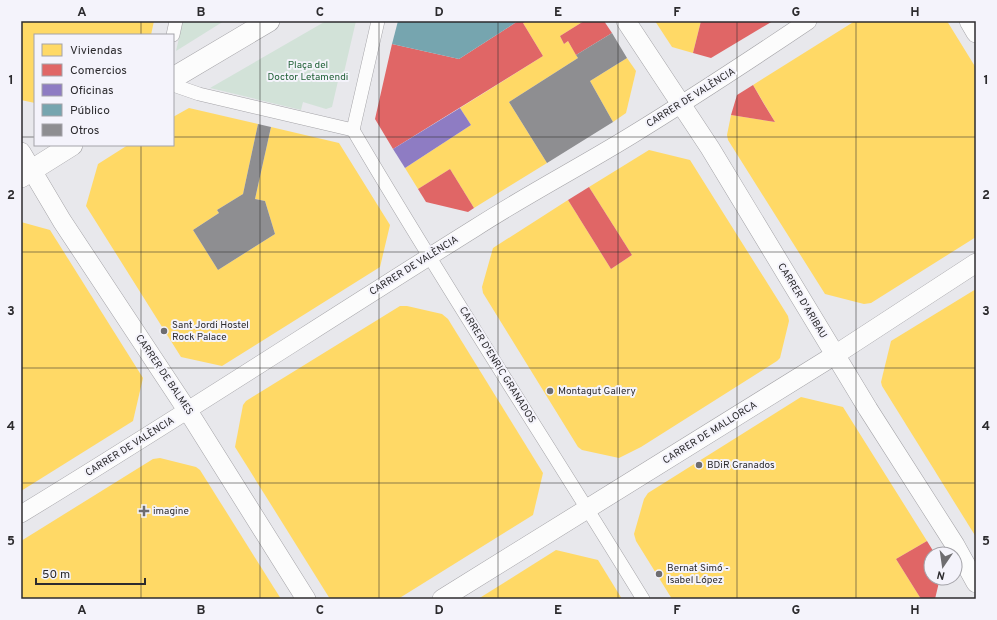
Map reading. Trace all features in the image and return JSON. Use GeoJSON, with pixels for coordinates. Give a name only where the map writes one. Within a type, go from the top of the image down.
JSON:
{"type":"FeatureCollection","features":[{"type":"Feature","properties":{"kind":"main road"},"geometry":{"type":"LineString","coordinates":[[174,77],[269,21]]}},
{"type":"Feature","properties":{"kind":"main road","name":"CARRER D'ARIBAU"},"geometry":{"type":"LineString","coordinates":[[626,21],[710,148],[835,355],[955,545],[976,583]]}},
{"type":"Feature","properties":{"kind":"main road"},"geometry":{"type":"LineString","coordinates":[[969,21],[976,33]]}},
{"type":"Feature","properties":{"kind":"main road"},"geometry":{"type":"LineString","coordinates":[[26,173],[70,146]]}},
{"type":"Feature","properties":{"kind":"main road","name":"CARRER DE BALMES"},"geometry":{"type":"LineString","coordinates":[[21,152],[26,173],[62,221],[187,410],[306,599]]}},
{"type":"Feature","properties":{"kind":"main road","name":"CARRER DE MALLORCA"},"geometry":{"type":"LineString","coordinates":[[442,599],[835,355],[976,263]]}},
{"type":"Feature","properties":{"kind":"street"},"geometry":{"type":"LineString","coordinates":[[173,34],[176,21]]}},
{"type":"Feature","properties":{"kind":"street"},"geometry":{"type":"LineString","coordinates":[[174,85],[199,94],[353,130],[378,21]]}},
{"type":"Feature","properties":{"kind":"street","name":"CARRER DE VALÈNCIA"},"geometry":{"type":"LineString","coordinates":[[21,514],[477,226],[632,135],[730,74],[808,21]]}},
{"type":"Feature","properties":{"kind":"street","name":"CARRER D'ENRIC GRANADOS"},"geometry":{"type":"LineString","coordinates":[[353,130],[429,257],[643,599]]}},
{"type":"Feature","properties":{"kind":"green space"},"geometry":{"type":"Polygon","coordinates":[[[183,21],[224,21],[176,51],[183,21]]]}},
{"type":"Feature","properties":{"kind":"green space","name":"Plaça del Doctor Letamendi"},"geometry":{"type":"Polygon","coordinates":[[[326,21],[356,21],[342,81],[338,81],[332,107],[326,109],[303,102],[301,110],[210,88],[326,21]]]}},
{"type":"Feature","properties":{"kind":"building: Viviendas"},"geometry":{"type":"Polygon","coordinates":[[[21,21],[154,21],[151,34],[34,34],[34,103],[21,100],[21,21]]]}},
{"type":"Feature","properties":{"kind":"building: Viviendas"},"geometry":{"type":"Polygon","coordinates":[[[527,21],[584,21],[560,36],[564,44],[568,41],[578,58],[509,102],[547,163],[474,208],[450,169],[418,189],[405,168],[471,125],[460,108],[543,56],[523,23],[527,21]]]}},
{"type":"Feature","properties":{"kind":"building: Viviendas"},"geometry":{"type":"Polygon","coordinates":[[[655,21],[701,21],[693,53],[672,47],[655,21]]]}},
{"type":"Feature","properties":{"kind":"building: Viviendas"},"geometry":{"type":"Polygon","coordinates":[[[855,21],[947,21],[976,68],[976,237],[871,303],[864,304],[825,294],[728,140],[727,135],[731,115],[775,122],[753,85],[855,21]]]}},
{"type":"Feature","properties":{"kind":"building: Viviendas"},"geometry":{"type":"Polygon","coordinates":[[[627,58],[636,71],[626,113],[613,122],[590,81],[627,58]]]}},
{"type":"Feature","properties":{"kind":"building: Viviendas"},"geometry":{"type":"Polygon","coordinates":[[[189,108],[258,124],[243,194],[217,210],[219,213],[193,230],[218,270],[275,234],[265,201],[255,199],[271,127],[339,143],[390,225],[380,267],[222,366],[181,357],[86,206],[98,164],[126,146],[174,146],[174,116],[189,108]]]}},
{"type":"Feature","properties":{"kind":"building: Viviendas"},"geometry":{"type":"Polygon","coordinates":[[[649,150],[690,160],[788,316],[789,321],[780,358],[777,361],[641,447],[619,458],[582,450],[578,447],[483,293],[482,287],[493,248],[568,200],[611,269],[632,255],[589,187],[649,150]]]}},
{"type":"Feature","properties":{"kind":"building: Viviendas"},"geometry":{"type":"Polygon","coordinates":[[[21,222],[50,230],[143,378],[133,421],[21,491],[21,222]]]}},
{"type":"Feature","properties":{"kind":"building: Viviendas"},"geometry":{"type":"Polygon","coordinates":[[[976,289],[976,537],[882,386],[881,382],[891,341],[976,289]]]}},
{"type":"Feature","properties":{"kind":"building: Viviendas"},"geometry":{"type":"Polygon","coordinates":[[[400,306],[407,306],[442,314],[448,319],[543,473],[533,515],[398,599],[330,599],[235,447],[243,405],[246,401],[400,306]]]}},
{"type":"Feature","properties":{"kind":"building: Viviendas"},"geometry":{"type":"Polygon","coordinates":[[[801,397],[843,407],[927,541],[896,559],[921,599],[672,599],[636,541],[634,534],[644,499],[648,493],[801,397]]]}},
{"type":"Feature","properties":{"kind":"building: Viviendas"},"geometry":{"type":"Polygon","coordinates":[[[160,458],[196,467],[200,470],[281,599],[21,599],[21,541],[153,459],[160,458]]]}},
{"type":"Feature","properties":{"kind":"building: Viviendas"},"geometry":{"type":"Polygon","coordinates":[[[556,550],[598,560],[622,599],[478,599],[556,550]]]}},
{"type":"Feature","properties":{"kind":"building: Comercios"},"geometry":{"type":"Polygon","coordinates":[[[518,21],[527,21],[523,23],[543,56],[393,149],[375,119],[392,44],[459,59],[518,21]]]}},
{"type":"Feature","properties":{"kind":"building: Comercios"},"geometry":{"type":"Polygon","coordinates":[[[584,21],[604,21],[612,33],[576,55],[568,41],[564,44],[560,36],[584,21]]]}},
{"type":"Feature","properties":{"kind":"building: Comercios"},"geometry":{"type":"Polygon","coordinates":[[[701,21],[773,21],[711,58],[693,53],[701,21]]]}},
{"type":"Feature","properties":{"kind":"building: Comercios"},"geometry":{"type":"Polygon","coordinates":[[[753,85],[775,122],[731,115],[737,95],[753,85]]]}},
{"type":"Feature","properties":{"kind":"building: Comercios"},"geometry":{"type":"Polygon","coordinates":[[[450,169],[474,208],[468,212],[426,202],[418,189],[450,169]]]}},
{"type":"Feature","properties":{"kind":"building: Comercios"},"geometry":{"type":"Polygon","coordinates":[[[589,187],[632,255],[611,269],[568,200],[589,187]]]}},
{"type":"Feature","properties":{"kind":"building: Comercios"},"geometry":{"type":"Polygon","coordinates":[[[927,541],[930,546],[923,546],[923,586],[938,586],[935,599],[921,599],[896,559],[927,541]]]}},
{"type":"Feature","properties":{"kind":"building: Oficinas"},"geometry":{"type":"Polygon","coordinates":[[[460,108],[471,125],[405,168],[393,149],[460,108]]]}},
{"type":"Feature","properties":{"kind":"building: Público"},"geometry":{"type":"Polygon","coordinates":[[[398,21],[518,21],[459,59],[392,44],[398,21]]]}},
{"type":"Feature","properties":{"kind":"building: Otros"},"geometry":{"type":"Polygon","coordinates":[[[612,33],[627,58],[590,81],[613,122],[547,163],[509,102],[578,58],[576,55],[612,33]]]}},
{"type":"Feature","properties":{"kind":"building: Otros"},"geometry":{"type":"Polygon","coordinates":[[[258,124],[271,127],[255,199],[265,201],[275,234],[218,270],[193,230],[219,213],[217,210],[243,194],[258,124]]]}},
{"type":"Feature","properties":{"kind":"place","name":"Sant Jordi Hostel Rock Palace"},"geometry":{"type":"Point","coordinates":[164,331]}},
{"type":"Feature","properties":{"kind":"place","name":"Montagut Gallery"},"geometry":{"type":"Point","coordinates":[550,391]}},
{"type":"Feature","properties":{"kind":"place","name":"BDiR Granados"},"geometry":{"type":"Point","coordinates":[699,465]}},
{"type":"Feature","properties":{"kind":"place","name":"imagine"},"geometry":{"type":"Point","coordinates":[144,511]}},
{"type":"Feature","properties":{"kind":"place","name":"Bernat Simó - Isabel López"},"geometry":{"type":"Point","coordinates":[659,574]}}]}
